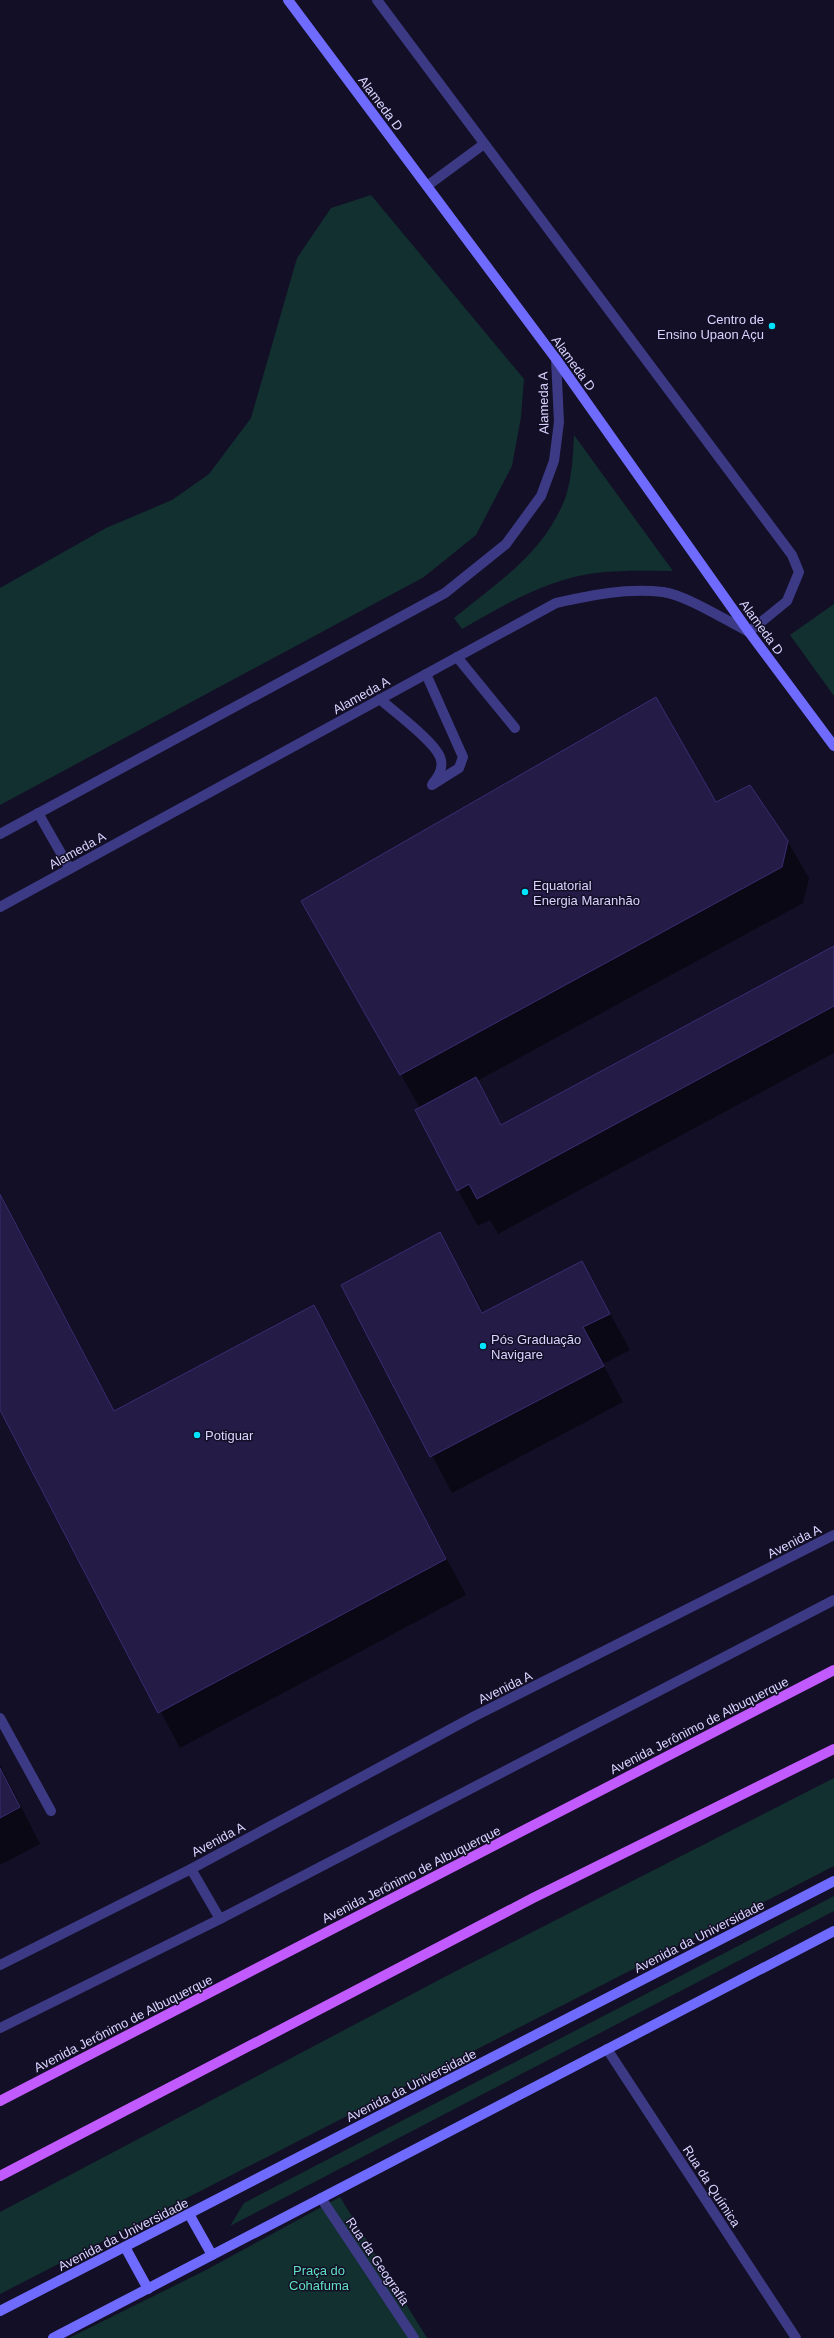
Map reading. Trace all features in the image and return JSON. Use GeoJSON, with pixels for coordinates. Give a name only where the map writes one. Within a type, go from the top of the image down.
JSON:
{"type":"FeatureCollection","features":[{"type":"Feature","properties":{"kind":"main road","name":"Avenida Jerônimo de Albuquerque"},"geometry":{"type":"LineString","coordinates":[[0,2101],[834,1670]]}},
{"type":"Feature","properties":{"kind":"main road"},"geometry":{"type":"LineString","coordinates":[[0,2176],[533,1898],[834,1749]]}},
{"type":"Feature","properties":{"kind":"street","name":"Alameda D"},"geometry":{"type":"LineString","coordinates":[[288,0],[556,359],[749,632],[834,746]]}},
{"type":"Feature","properties":{"kind":"street"},"geometry":{"type":"LineString","coordinates":[[377,0],[792,555],[799,572],[787,601],[749,632]]}},
{"type":"Feature","properties":{"kind":"street"},"geometry":{"type":"LineString","coordinates":[[427,186],[484,144]]}},
{"type":"Feature","properties":{"kind":"street","name":"Alameda A"},"geometry":{"type":"LineString","coordinates":[[0,834],[445,593],[506,544],[541,496],[554,461],[559,422],[556,359]]}},
{"type":"Feature","properties":{"kind":"street","name":"Alameda A"},"geometry":{"type":"LineString","coordinates":[[0,907],[556,603],[611,591],[664,592],[702,607],[749,632]]}},
{"type":"Feature","properties":{"kind":"street"},"geometry":{"type":"LineString","coordinates":[[457,657],[515,728]]}},
{"type":"Feature","properties":{"kind":"street"},"geometry":{"type":"LineString","coordinates":[[380,699],[427,741],[440,757],[441,767],[438,777],[432,785],[459,768],[463,757],[426,674]]}},
{"type":"Feature","properties":{"kind":"street"},"geometry":{"type":"LineString","coordinates":[[38,813],[70,869]]}},
{"type":"Feature","properties":{"kind":"street","name":"Avenida A"},"geometry":{"type":"LineString","coordinates":[[0,1966],[191,1869],[473,1717],[834,1536]]}},
{"type":"Feature","properties":{"kind":"street"},"geometry":{"type":"LineString","coordinates":[[0,2028],[220,1919],[834,1600]]}},
{"type":"Feature","properties":{"kind":"street"},"geometry":{"type":"LineString","coordinates":[[0,1718],[51,1811]]}},
{"type":"Feature","properties":{"kind":"street","name":"Avenida A"},"geometry":{"type":"LineString","coordinates":[[191,1869],[220,1919]]}},
{"type":"Feature","properties":{"kind":"street","name":"Avenida da Universidade"},"geometry":{"type":"LineString","coordinates":[[0,2312],[834,1881]]}},
{"type":"Feature","properties":{"kind":"street"},"geometry":{"type":"LineString","coordinates":[[53,2338],[834,1931]]}},
{"type":"Feature","properties":{"kind":"street","name":"Rua da Química"},"geometry":{"type":"LineString","coordinates":[[607,2049],[796,2338]]}},
{"type":"Feature","properties":{"kind":"street","name":"Rua da Geografia"},"geometry":{"type":"LineString","coordinates":[[321,2198],[414,2338]]}},
{"type":"Feature","properties":{"kind":"street"},"geometry":{"type":"LineString","coordinates":[[189,2214],[212,2255]]}},
{"type":"Feature","properties":{"kind":"street"},"geometry":{"type":"LineString","coordinates":[[125,2247],[148,2289]]}},
{"type":"Feature","properties":{"kind":"green space"},"geometry":{"type":"Polygon","coordinates":[[[371,195],[524,379],[521,417],[512,466],[476,535],[424,577],[0,805],[0,588],[106,528],[172,500],[209,474],[251,418],[297,258],[331,208],[371,195]]]}},
{"type":"Feature","properties":{"kind":"green space"},"geometry":{"type":"Polygon","coordinates":[[[574,435],[673,571],[605,572],[578,576],[526,594],[462,629],[454,618],[519,564],[546,534],[557,516],[566,496],[570,481],[574,435]]]}},
{"type":"Feature","properties":{"kind":"green space"},"geometry":{"type":"Polygon","coordinates":[[[834,604],[834,696],[790,635],[834,604]]]}},
{"type":"Feature","properties":{"kind":"green space"},"geometry":{"type":"Polygon","coordinates":[[[834,1778],[834,1866],[0,2294],[0,2212],[454,1972],[834,1778]]]}},
{"type":"Feature","properties":{"kind":"green space"},"geometry":{"type":"Polygon","coordinates":[[[834,1896],[834,1911],[230,2226],[244,2203],[834,1896]]]}},
{"type":"Feature","properties":{"kind":"green space","name":"Praça do Cohafuma"},"geometry":{"type":"Polygon","coordinates":[[[340,2197],[427,2338],[69,2338],[206,2270],[340,2197]]]}},
{"type":"Feature","properties":{"kind":"building","name":"Equatorial Energia Maranhão"},"geometry":{"type":"Polygon","coordinates":[[[656,697],[716,802],[750,785],[788,841],[782,867],[400,1075],[301,901],[656,697]]]}},
{"type":"Feature","properties":{"kind":"building"},"geometry":{"type":"Polygon","coordinates":[[[834,946],[834,1006],[477,1199],[469,1184],[457,1191],[415,1110],[476,1077],[501,1125],[834,946]]]}},
{"type":"Feature","properties":{"kind":"building","name":"Potiguar"},"geometry":{"type":"Polygon","coordinates":[[[0,1194],[114,1411],[314,1305],[446,1559],[158,1713],[0,1410],[0,1194]]]}},
{"type":"Feature","properties":{"kind":"building","name":"Pós Graduação Navigare"},"geometry":{"type":"Polygon","coordinates":[[[440,1232],[482,1313],[582,1261],[610,1314],[583,1327],[604,1366],[430,1457],[341,1285],[440,1232]]]}},
{"type":"Feature","properties":{"kind":"building"},"geometry":{"type":"Polygon","coordinates":[[[0,1768],[20,1807],[0,1818],[0,1768]]]}},
{"type":"Feature","properties":{"kind":"place","name":"Centro de Ensino Upaon Açu"},"geometry":{"type":"Point","coordinates":[772,326]}},
{"type":"Feature","properties":{"kind":"place","name":"Equatorial Energia Maranhão"},"geometry":{"type":"Point","coordinates":[525,892]}},
{"type":"Feature","properties":{"kind":"place","name":"Pós Graduação Navigare"},"geometry":{"type":"Point","coordinates":[483,1346]}},
{"type":"Feature","properties":{"kind":"place","name":"Potiguar"},"geometry":{"type":"Point","coordinates":[197,1435]}}]}
